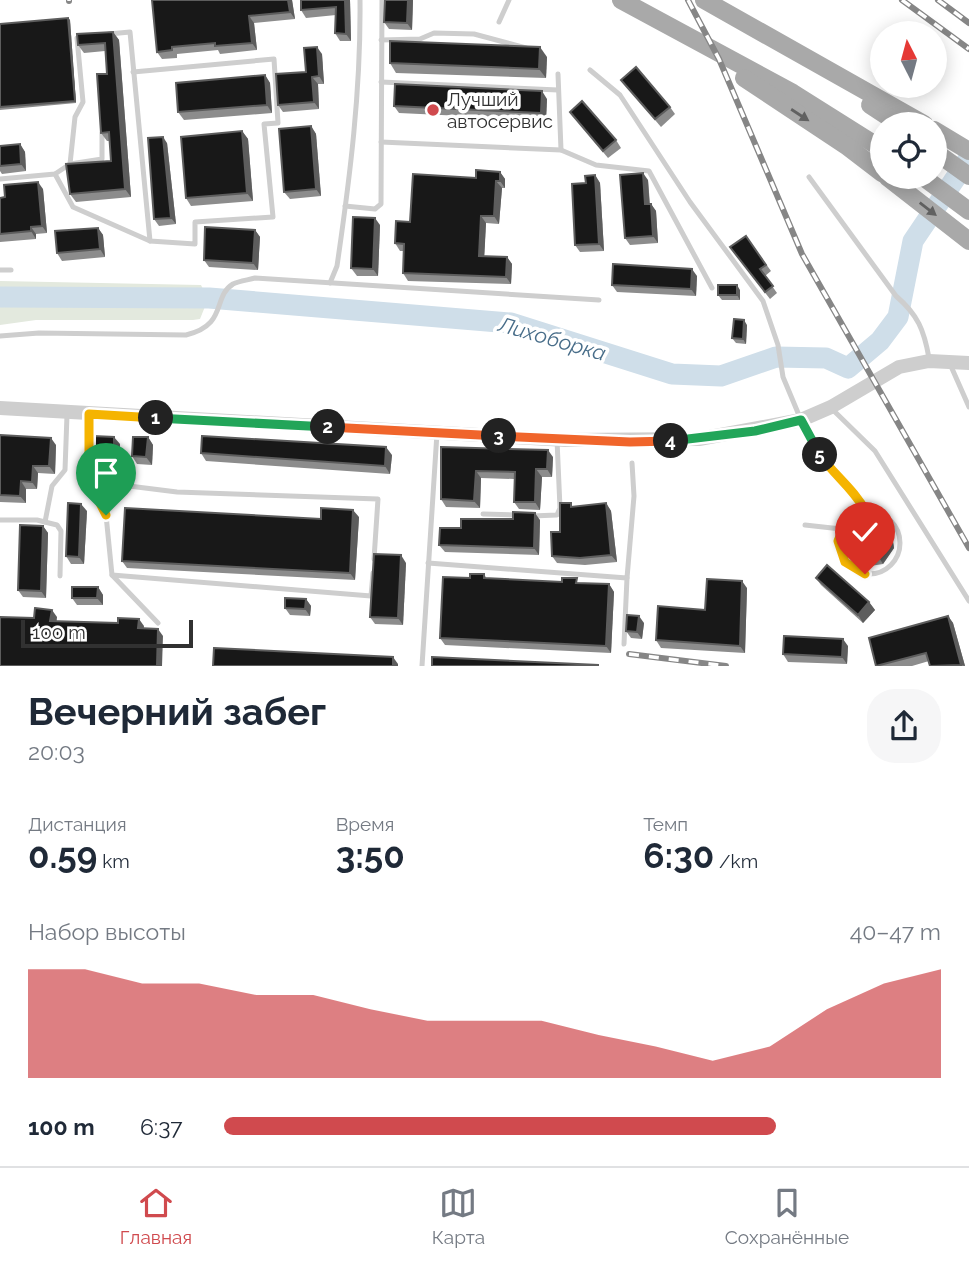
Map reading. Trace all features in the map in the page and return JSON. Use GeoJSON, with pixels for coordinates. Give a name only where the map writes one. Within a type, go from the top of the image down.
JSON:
{"type":"FeatureCollection","features":[{"type":"Feature","properties":{"kind":"main road"},"geometry":{"type":"LineString","coordinates":[[621,0],[684,33],[745,79],[852,139],[870,145]]}},
{"type":"Feature","properties":{"kind":"main road"},"geometry":{"type":"LineString","coordinates":[[710,3],[887,112]]}},
{"type":"Feature","properties":{"kind":"main road"},"geometry":{"type":"LineString","coordinates":[[947,138],[969,151]]}},
{"type":"Feature","properties":{"kind":"main road"},"geometry":{"type":"LineString","coordinates":[[852,139],[870,159]]}},
{"type":"Feature","properties":{"kind":"main road"},"geometry":{"type":"LineString","coordinates":[[947,160],[969,176]]}},
{"type":"Feature","properties":{"kind":"main road"},"geometry":{"type":"LineString","coordinates":[[902,189],[969,242]]}},
{"type":"Feature","properties":{"kind":"main road"},"geometry":{"type":"LineString","coordinates":[[939,189],[969,211]]}},
{"type":"Feature","properties":{"kind":"street"},"geometry":{"type":"LineString","coordinates":[[0,408],[557,440],[630,442],[699,439],[801,420],[831,407],[899,367],[929,360],[969,363]]}},
{"type":"Feature","properties":{"kind":"lane"},"geometry":{"type":"LineString","coordinates":[[330,283],[337,266],[355,139],[361,48],[360,0]]}},
{"type":"Feature","properties":{"kind":"lane"},"geometry":{"type":"LineString","coordinates":[[345,206],[375,209],[381,204],[382,0]]}},
{"type":"Feature","properties":{"kind":"lane"},"geometry":{"type":"LineString","coordinates":[[499,22],[509,0]]}},
{"type":"Feature","properties":{"kind":"lane"},"geometry":{"type":"LineString","coordinates":[[104,35],[130,32],[143,139],[150,241]]}},
{"type":"Feature","properties":{"kind":"lane"},"geometry":{"type":"LineString","coordinates":[[382,40],[420,39],[434,33],[474,34],[534,50]]}},
{"type":"Feature","properties":{"kind":"lane"},"geometry":{"type":"LineString","coordinates":[[70,164],[75,117],[83,102],[77,38],[90,37]]}},
{"type":"Feature","properties":{"kind":"lane"},"geometry":{"type":"LineString","coordinates":[[55,174],[73,207],[150,241],[194,244],[195,222],[273,217],[264,124],[278,122],[274,59],[133,72]]}},
{"type":"Feature","properties":{"kind":"lane"},"geometry":{"type":"LineString","coordinates":[[590,70],[620,95],[690,202],[763,301],[778,345],[783,377],[801,420],[835,477],[860,501],[866,512]]}},
{"type":"Feature","properties":{"kind":"lane"},"geometry":{"type":"LineString","coordinates":[[558,74],[561,150]]}},
{"type":"Feature","properties":{"kind":"lane"},"geometry":{"type":"LineString","coordinates":[[381,82],[558,90]]}},
{"type":"Feature","properties":{"kind":"lane"},"geometry":{"type":"LineString","coordinates":[[0,179],[55,174],[70,164],[102,159],[102,133]]}},
{"type":"Feature","properties":{"kind":"lane"},"geometry":{"type":"LineString","coordinates":[[381,142],[561,150],[596,165],[649,171],[712,288]]}},
{"type":"Feature","properties":{"kind":"lane"},"geometry":{"type":"LineString","coordinates":[[809,177],[896,296],[912,310],[924,330],[929,360]]}},
{"type":"Feature","properties":{"kind":"lane"},"geometry":{"type":"LineString","coordinates":[[0,270],[11,270]]}},
{"type":"Feature","properties":{"kind":"lane"},"geometry":{"type":"LineString","coordinates":[[0,336],[39,333],[186,335],[202,331],[219,311],[226,291],[234,284],[255,278],[599,300]]}},
{"type":"Feature","properties":{"kind":"lane"},"geometry":{"type":"LineString","coordinates":[[949,361],[969,407]]}},
{"type":"Feature","properties":{"kind":"lane"},"geometry":{"type":"LineString","coordinates":[[831,407],[875,451],[969,601]]}},
{"type":"Feature","properties":{"kind":"lane"},"geometry":{"type":"LineString","coordinates":[[45,522],[52,486],[65,470],[67,412]]}},
{"type":"Feature","properties":{"kind":"lane"},"geometry":{"type":"LineString","coordinates":[[89,414],[89,481],[106,515],[112,575],[158,623]]}},
{"type":"Feature","properties":{"kind":"lane"},"geometry":{"type":"LineString","coordinates":[[422,666],[437,433]]}},
{"type":"Feature","properties":{"kind":"lane"},"geometry":{"type":"LineString","coordinates":[[483,514],[557,515],[562,495],[557,440]]}},
{"type":"Feature","properties":{"kind":"lane"},"geometry":{"type":"LineString","coordinates":[[624,645],[634,496],[632,463]]}},
{"type":"Feature","properties":{"kind":"lane"},"geometry":{"type":"LineString","coordinates":[[89,481],[177,492],[378,499],[371,596],[112,575]]}},
{"type":"Feature","properties":{"kind":"lane"},"geometry":{"type":"LineString","coordinates":[[866,512],[888,518],[900,537],[900,549],[887,568],[865,574],[854,570],[839,552],[841,529],[856,514],[866,512]]}},
{"type":"Feature","properties":{"kind":"lane"},"geometry":{"type":"LineString","coordinates":[[0,520],[57,525],[61,531],[60,576]]}},
{"type":"Feature","properties":{"kind":"lane"},"geometry":{"type":"LineString","coordinates":[[806,525],[841,529]]}},
{"type":"Feature","properties":{"kind":"lane"},"geometry":{"type":"LineString","coordinates":[[428,563],[627,578]]}},
{"type":"Feature","properties":{"kind":"shaded area"},"geometry":{"type":"Polygon","coordinates":[[[0,281],[201,285],[208,299],[200,319],[193,320],[36,320],[0,325],[0,281]]]}},
{"type":"Feature","properties":{"kind":"building"},"geometry":{"type":"Polygon","coordinates":[[[152,0],[288,0],[290,12],[249,16],[252,43],[172,47],[172,50],[157,52],[152,0]]]}},
{"type":"Feature","properties":{"kind":"building"},"geometry":{"type":"Polygon","coordinates":[[[301,0],[345,0],[346,34],[335,33],[336,7],[301,10],[301,0]]]}},
{"type":"Feature","properties":{"kind":"building"},"geometry":{"type":"Polygon","coordinates":[[[385,0],[408,0],[407,23],[384,22],[385,0]]]}},
{"type":"Feature","properties":{"kind":"building"},"geometry":{"type":"Polygon","coordinates":[[[68,18],[75,101],[0,107],[0,24],[68,18]]]}},
{"type":"Feature","properties":{"kind":"building"},"geometry":{"type":"Polygon","coordinates":[[[113,32],[125,189],[70,194],[66,164],[111,161],[109,132],[101,133],[97,74],[107,74],[105,43],[78,45],[77,34],[113,32]]]}},
{"type":"Feature","properties":{"kind":"building"},"geometry":{"type":"Polygon","coordinates":[[[390,41],[540,47],[539,69],[390,63],[390,41]]]}},
{"type":"Feature","properties":{"kind":"building"},"geometry":{"type":"Polygon","coordinates":[[[317,47],[319,76],[312,77],[314,102],[278,105],[276,74],[306,72],[304,48],[317,47]]]}},
{"type":"Feature","properties":{"kind":"building"},"geometry":{"type":"Polygon","coordinates":[[[636,67],[670,107],[655,119],[621,80],[636,67]]]}},
{"type":"Feature","properties":{"kind":"building"},"geometry":{"type":"Polygon","coordinates":[[[265,75],[267,105],[178,112],[176,83],[265,75]]]}},
{"type":"Feature","properties":{"kind":"building"},"geometry":{"type":"Polygon","coordinates":[[[395,84],[542,91],[541,113],[394,106],[395,84]]]}},
{"type":"Feature","properties":{"kind":"building"},"geometry":{"type":"Polygon","coordinates":[[[582,101],[616,140],[603,151],[570,112],[582,101]]]}},
{"type":"Feature","properties":{"kind":"building"},"geometry":{"type":"Polygon","coordinates":[[[311,126],[316,189],[284,192],[279,129],[311,126]]]}},
{"type":"Feature","properties":{"kind":"building"},"geometry":{"type":"Polygon","coordinates":[[[242,131],[247,193],[186,198],[181,137],[242,131]]]}},
{"type":"Feature","properties":{"kind":"building"},"geometry":{"type":"Polygon","coordinates":[[[163,137],[171,218],[154,219],[148,138],[163,137]]]}},
{"type":"Feature","properties":{"kind":"building"},"geometry":{"type":"Polygon","coordinates":[[[20,144],[21,164],[0,166],[0,146],[20,144]]]}},
{"type":"Feature","properties":{"kind":"building"},"geometry":{"type":"Polygon","coordinates":[[[476,170],[500,172],[500,181],[496,181],[494,216],[481,216],[479,256],[507,257],[506,277],[403,273],[404,244],[395,243],[396,221],[410,222],[413,174],[476,178],[476,170]]]}},
{"type":"Feature","properties":{"kind":"building"},"geometry":{"type":"Polygon","coordinates":[[[643,173],[645,204],[651,204],[653,236],[625,238],[620,175],[643,173]]]}},
{"type":"Feature","properties":{"kind":"building"},"geometry":{"type":"Polygon","coordinates":[[[595,175],[599,244],[575,245],[572,184],[586,183],[585,176],[595,175]]]}},
{"type":"Feature","properties":{"kind":"building"},"geometry":{"type":"Polygon","coordinates":[[[38,182],[42,226],[31,227],[31,231],[0,234],[0,198],[5,197],[4,185],[38,182]]]}},
{"type":"Feature","properties":{"kind":"building"},"geometry":{"type":"Polygon","coordinates":[[[353,217],[375,218],[373,269],[351,268],[353,217]]]}},
{"type":"Feature","properties":{"kind":"building"},"geometry":{"type":"Polygon","coordinates":[[[205,227],[255,230],[253,263],[204,260],[205,227]]]}},
{"type":"Feature","properties":{"kind":"building"},"geometry":{"type":"Polygon","coordinates":[[[98,228],[100,249],[57,253],[55,231],[98,228]]]}},
{"type":"Feature","properties":{"kind":"building"},"geometry":{"type":"Polygon","coordinates":[[[746,236],[766,265],[760,269],[773,286],[765,292],[730,247],[746,236]]]}},
{"type":"Feature","properties":{"kind":"building"},"geometry":{"type":"Polygon","coordinates":[[[613,264],[692,269],[691,289],[612,285],[613,264]]]}},
{"type":"Feature","properties":{"kind":"building"},"geometry":{"type":"Polygon","coordinates":[[[718,285],[737,285],[737,295],[718,295],[718,285]]]}},
{"type":"Feature","properties":{"kind":"building"},"geometry":{"type":"Polygon","coordinates":[[[734,319],[744,320],[743,339],[732,338],[734,319]]]}},
{"type":"Feature","properties":{"kind":"building"},"geometry":{"type":"Polygon","coordinates":[[[0,435],[51,438],[49,466],[33,466],[32,482],[21,481],[20,496],[0,495],[0,435]]]}},
{"type":"Feature","properties":{"kind":"building"},"geometry":{"type":"Polygon","coordinates":[[[93,436],[114,437],[114,458],[92,457],[93,436]]]}},
{"type":"Feature","properties":{"kind":"building"},"geometry":{"type":"Polygon","coordinates":[[[202,436],[386,447],[385,466],[201,453],[202,436]]]}},
{"type":"Feature","properties":{"kind":"building"},"geometry":{"type":"Polygon","coordinates":[[[133,437],[148,437],[146,457],[132,456],[133,437]]]}},
{"type":"Feature","properties":{"kind":"building"},"geometry":{"type":"Polygon","coordinates":[[[441,447],[548,450],[547,469],[536,469],[535,502],[514,502],[515,472],[476,471],[474,501],[441,499],[441,447]]]}},
{"type":"Feature","properties":{"kind":"building"},"geometry":{"type":"Polygon","coordinates":[[[68,503],[81,504],[79,557],[66,556],[68,503]]]}},
{"type":"Feature","properties":{"kind":"building"},"geometry":{"type":"Polygon","coordinates":[[[560,503],[571,503],[571,507],[606,503],[611,555],[580,558],[552,556],[551,532],[560,532],[560,503]]]}},
{"type":"Feature","properties":{"kind":"building"},"geometry":{"type":"Polygon","coordinates":[[[125,508],[321,519],[321,508],[353,510],[350,573],[122,561],[125,508]]]}},
{"type":"Feature","properties":{"kind":"building"},"geometry":{"type":"Polygon","coordinates":[[[870,511],[886,522],[889,541],[878,556],[859,559],[843,548],[840,529],[852,514],[870,511]]]}},
{"type":"Feature","properties":{"kind":"building"},"geometry":{"type":"Polygon","coordinates":[[[513,512],[535,513],[534,548],[439,545],[440,528],[461,528],[461,519],[513,519],[513,512]]]}},
{"type":"Feature","properties":{"kind":"building"},"geometry":{"type":"Polygon","coordinates":[[[20,525],[43,526],[41,591],[18,590],[20,525]]]}},
{"type":"Feature","properties":{"kind":"building"},"geometry":{"type":"Polygon","coordinates":[[[374,554],[401,555],[398,618],[370,617],[374,554]]]}},
{"type":"Feature","properties":{"kind":"building"},"geometry":{"type":"Polygon","coordinates":[[[827,565],[869,602],[858,615],[816,578],[827,565]]]}},
{"type":"Feature","properties":{"kind":"building"},"geometry":{"type":"Polygon","coordinates":[[[470,574],[484,574],[484,578],[562,582],[562,578],[577,578],[576,583],[609,584],[606,646],[440,638],[443,577],[470,578],[470,574]]]}},
{"type":"Feature","properties":{"kind":"building"},"geometry":{"type":"Polygon","coordinates":[[[707,579],[742,581],[740,646],[656,640],[658,606],[705,610],[707,579]]]}},
{"type":"Feature","properties":{"kind":"building"},"geometry":{"type":"Polygon","coordinates":[[[72,587],[98,587],[97,598],[72,598],[72,587]]]}},
{"type":"Feature","properties":{"kind":"building"},"geometry":{"type":"Polygon","coordinates":[[[285,598],[306,599],[305,609],[285,608],[285,598]]]}},
{"type":"Feature","properties":{"kind":"building"},"geometry":{"type":"Polygon","coordinates":[[[35,608],[52,610],[50,621],[118,623],[118,618],[139,619],[138,628],[158,629],[157,666],[0,666],[0,617],[34,618],[35,608]]]}},
{"type":"Feature","properties":{"kind":"building"},"geometry":{"type":"Polygon","coordinates":[[[627,615],[639,616],[637,632],[626,631],[627,615]]]}},
{"type":"Feature","properties":{"kind":"building"},"geometry":{"type":"Polygon","coordinates":[[[948,616],[961,665],[930,666],[926,653],[876,666],[869,638],[948,616]]]}},
{"type":"Feature","properties":{"kind":"building"},"geometry":{"type":"Polygon","coordinates":[[[784,636],[843,639],[842,657],[783,654],[784,636]]]}},
{"type":"Feature","properties":{"kind":"building"},"geometry":{"type":"Polygon","coordinates":[[[214,648],[393,657],[393,666],[213,666],[214,648]]]}},
{"type":"Feature","properties":{"kind":"building"},"geometry":{"type":"Polygon","coordinates":[[[432,657],[598,665],[598,666],[432,666],[432,657]]]}},
{"type":"Feature","properties":{"kind":"waterway","name":"Лихоборка"},"geometry":{"type":"LineString","coordinates":[[0,297],[209,298],[511,323],[672,374],[721,376],[776,357],[826,358],[848,368],[880,341],[898,317],[913,241],[969,158]]}},
{"type":"Feature","properties":{"kind":"railway"},"geometry":{"type":"LineString","coordinates":[[688,0],[719,59],[802,254],[969,548]]}},
{"type":"Feature","properties":{"kind":"railway"},"geometry":{"type":"LineString","coordinates":[[902,0],[969,49]]}},
{"type":"Feature","properties":{"kind":"railway"},"geometry":{"type":"LineString","coordinates":[[938,0],[969,23]]}},
{"type":"Feature","properties":{"kind":"railway"},"geometry":{"type":"LineString","coordinates":[[629,654],[726,666]]}},
{"type":"Feature","properties":{"kind":"place","name":"Лучший автосервис"},"geometry":{"type":"Point","coordinates":[433,110]}},
{"type":"Feature","properties":{"kind":"route"},"geometry":{"type":"LineString","coordinates":[[106,515],[89,481],[89,414],[630,442],[699,439],[755,431],[801,420],[835,477],[860,501],[866,512],[847,520],[838,541],[839,552],[845,562],[854,570],[865,574]]}}]}
